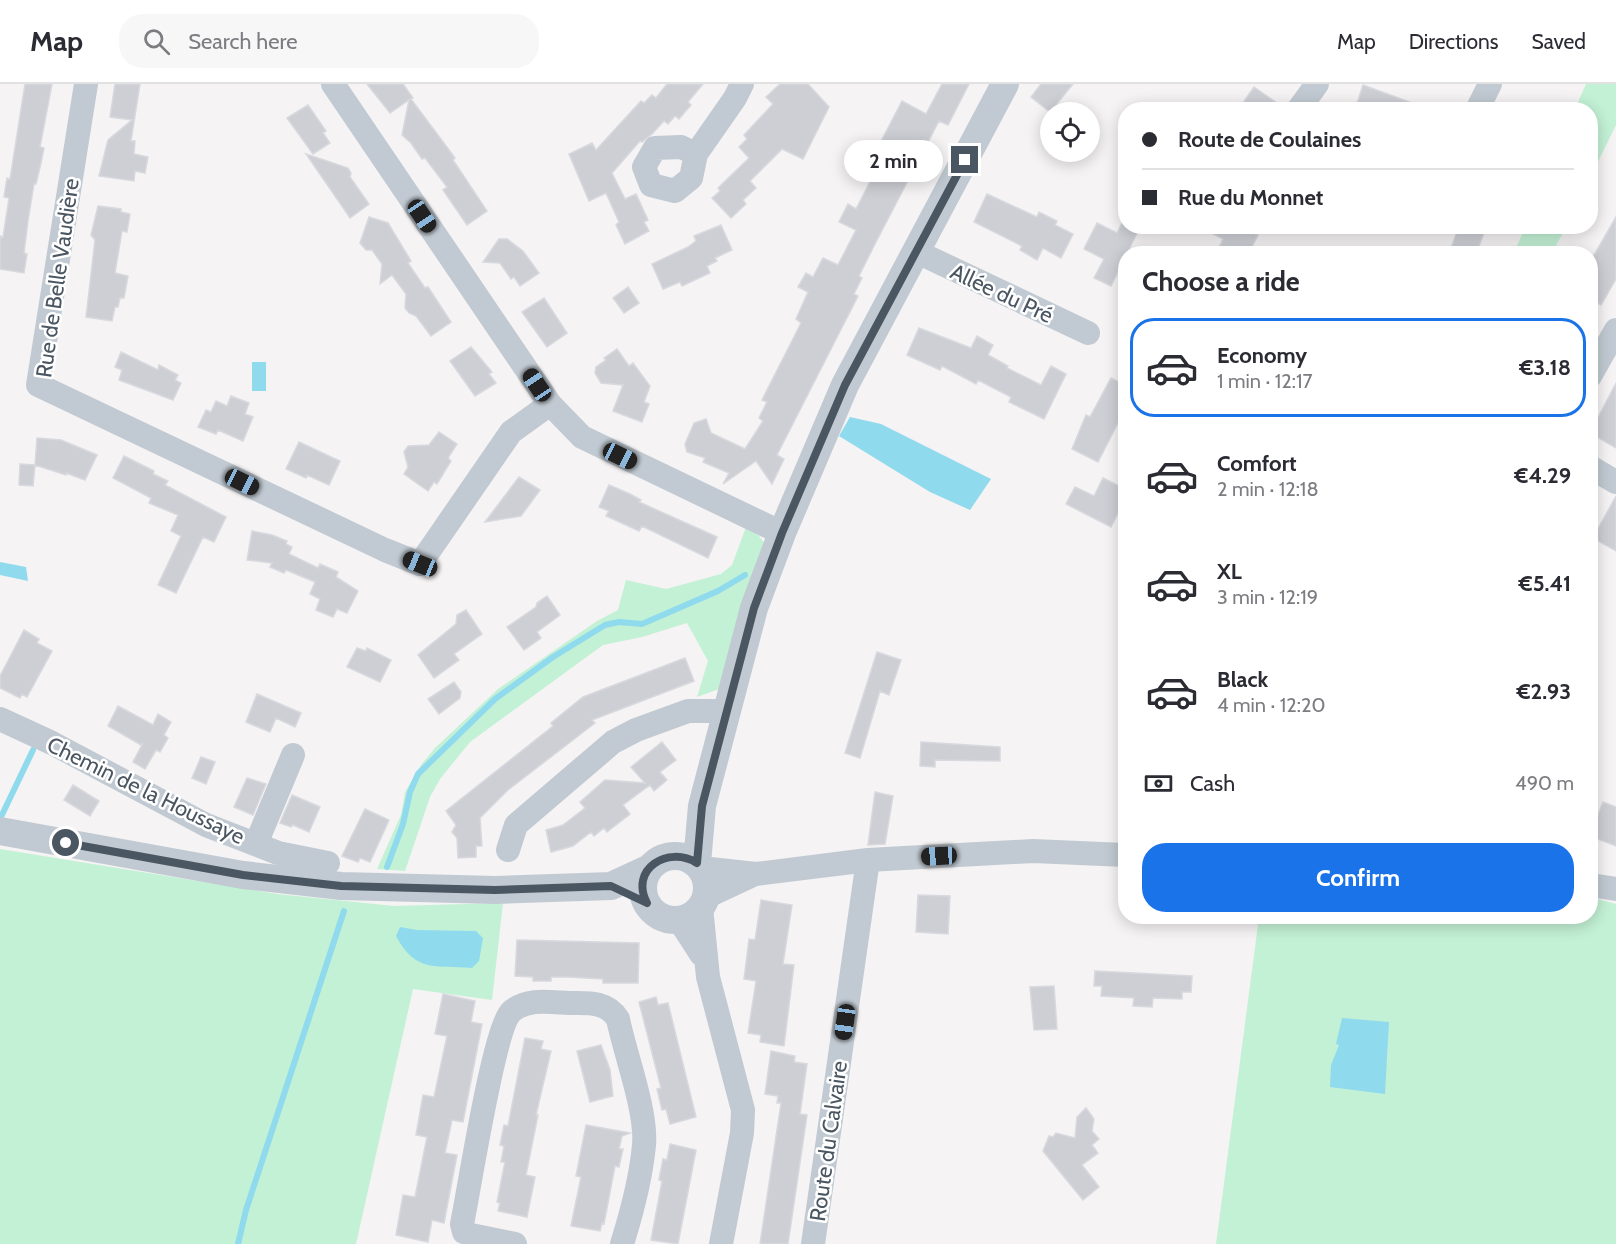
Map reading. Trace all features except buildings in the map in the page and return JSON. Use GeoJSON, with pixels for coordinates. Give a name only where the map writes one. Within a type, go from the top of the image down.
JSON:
{"type":"FeatureCollection","features":[{"type":"Feature","properties":{"kind":"street","name":"Rue de Belle Vaudière"},"geometry":{"type":"LineString","coordinates":[[86,84],[38,385],[420,564],[511,432],[550,404]]}},
{"type":"Feature","properties":{"kind":"street"},"geometry":{"type":"LineString","coordinates":[[333,84],[550,404],[582,437],[782,533]]}},
{"type":"Feature","properties":{"kind":"street"},"geometry":{"type":"LineString","coordinates":[[696,154],[735,98],[742,84]]}},
{"type":"Feature","properties":{"kind":"street"},"geometry":{"type":"LineString","coordinates":[[721,1244],[742,1133],[743,1110],[705,961],[695,908],[707,882],[699,866],[702,806],[754,608],[782,533],[845,385],[1005,84]]}},
{"type":"Feature","properties":{"kind":"street"},"geometry":{"type":"LineString","coordinates":[[1304,102],[1317,84]]}},
{"type":"Feature","properties":{"kind":"street"},"geometry":{"type":"LineString","coordinates":[[1481,102],[1490,84]]}},
{"type":"Feature","properties":{"kind":"street","name":"Allée du Pré"},"geometry":{"type":"LineString","coordinates":[[917,252],[1088,333]]}},
{"type":"Feature","properties":{"kind":"street"},"geometry":{"type":"LineString","coordinates":[[1598,362],[1616,330]]}},
{"type":"Feature","properties":{"kind":"street"},"geometry":{"type":"LineString","coordinates":[[1598,472],[1616,482]]}},
{"type":"Feature","properties":{"kind":"street"},"geometry":{"type":"LineString","coordinates":[[508,850],[516,825],[613,742],[636,730],[688,711],[714,711],[726,716]]}},
{"type":"Feature","properties":{"kind":"street","name":"Chemin de la Houssaye"},"geometry":{"type":"LineString","coordinates":[[0,719],[52,743],[206,825],[278,853],[328,863]]}},
{"type":"Feature","properties":{"kind":"street"},"geometry":{"type":"LineString","coordinates":[[256,844],[293,755]]}},
{"type":"Feature","properties":{"kind":"street"},"geometry":{"type":"LineString","coordinates":[[647,903],[643,888],[645,877],[702,806]]}},
{"type":"Feature","properties":{"kind":"street"},"geometry":{"type":"LineString","coordinates":[[0,831],[243,875],[341,886],[495,890],[611,886],[658,862],[678,855],[699,866],[756,874]]}},
{"type":"Feature","properties":{"kind":"street"},"geometry":{"type":"LineString","coordinates":[[611,886],[647,903],[658,915],[695,908],[719,889],[756,874],[868,860],[1033,851],[1118,855]]}},
{"type":"Feature","properties":{"kind":"street","name":"Route du Calvaire"},"geometry":{"type":"LineString","coordinates":[[813,1244],[868,860]]}},
{"type":"Feature","properties":{"kind":"street"},"geometry":{"type":"LineString","coordinates":[[1598,887],[1616,890]]}},
{"type":"Feature","properties":{"kind":"street"},"geometry":{"type":"LineString","coordinates":[[514,1244],[467,1240],[462,1224],[495,1054],[510,1013],[530,1002],[595,1003],[612,1009],[618,1018],[637,1092],[645,1143],[632,1213],[622,1244]]}},
{"type":"Feature","properties":{"kind":"green space"},"geometry":{"type":"Polygon","coordinates":[[[1586,84],[1616,84],[1616,125],[1598,162],[1598,102],[1578,102],[1586,84]]]}},
{"type":"Feature","properties":{"kind":"green space"},"geometry":{"type":"Polygon","coordinates":[[[1522,234],[1562,234],[1556,246],[1517,246],[1522,234]]]}},
{"type":"Feature","properties":{"kind":"green space"},"geometry":{"type":"Polygon","coordinates":[[[746,527],[759,536],[768,548],[719,689],[697,697],[708,661],[687,623],[642,637],[603,645],[470,742],[440,779],[430,797],[405,871],[377,869],[401,815],[405,792],[421,765],[435,748],[498,689],[597,621],[618,610],[626,580],[666,589],[721,574],[732,565],[746,527]]]}},
{"type":"Feature","properties":{"kind":"green space"},"geometry":{"type":"Polygon","coordinates":[[[0,849],[277,894],[394,906],[503,903],[492,1000],[413,989],[356,1244],[0,1244],[0,849]]]}},
{"type":"Feature","properties":{"kind":"green space"},"geometry":{"type":"Polygon","coordinates":[[[1598,899],[1616,904],[1616,1244],[1216,1244],[1258,924],[1598,924],[1598,899]]]}},
{"type":"Feature","properties":{"kind":"water"},"geometry":{"type":"Polygon","coordinates":[[[252,362],[266,362],[266,391],[252,391],[252,362]]]}},
{"type":"Feature","properties":{"kind":"water"},"geometry":{"type":"Polygon","coordinates":[[[850,417],[881,424],[991,479],[970,510],[930,492],[839,436],[850,417]]]}},
{"type":"Feature","properties":{"kind":"water"},"geometry":{"type":"Polygon","coordinates":[[[0,562],[26,567],[28,581],[0,575],[0,562]]]}},
{"type":"Feature","properties":{"kind":"water"},"geometry":{"type":"Polygon","coordinates":[[[400,927],[417,930],[476,931],[483,938],[479,961],[472,968],[427,965],[419,962],[403,948],[396,936],[400,927]]]}},
{"type":"Feature","properties":{"kind":"water"},"geometry":{"type":"Polygon","coordinates":[[[1342,1018],[1389,1022],[1385,1094],[1330,1087],[1331,1065],[1339,1045],[1336,1044],[1342,1018]]]}},
{"type":"Feature","properties":{"kind":"waterway"},"geometry":{"type":"LineString","coordinates":[[387,867],[403,824],[410,792],[418,774],[495,699],[553,657],[605,625],[619,622],[642,624],[718,591],[745,575]]}},
{"type":"Feature","properties":{"kind":"waterway"},"geometry":{"type":"LineString","coordinates":[[0,819],[33,750]]}},
{"type":"Feature","properties":{"kind":"waterway"},"geometry":{"type":"LineString","coordinates":[[238,1244],[246,1210],[344,911]]}},
{"type":"Feature","properties":{"kind":"route"},"geometry":{"type":"LineString","coordinates":[[66,843],[243,875],[341,886],[495,890],[611,886],[647,903],[643,888],[645,877],[658,860],[678,855],[697,863],[697,841],[702,806],[754,608],[782,533],[845,385],[965,160]]}}]}
